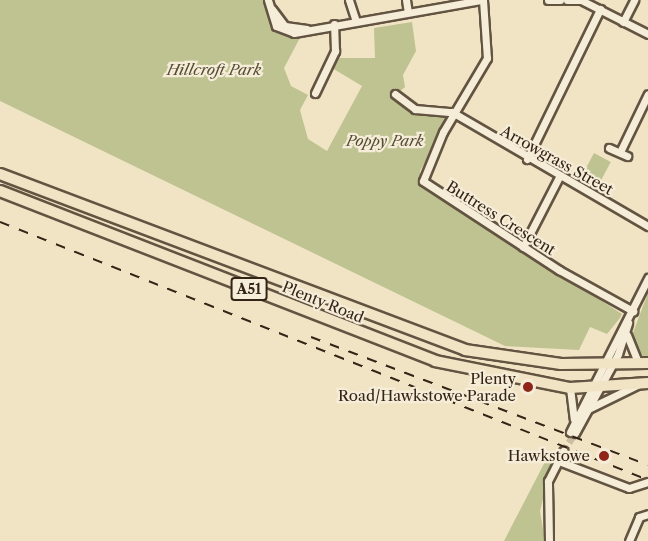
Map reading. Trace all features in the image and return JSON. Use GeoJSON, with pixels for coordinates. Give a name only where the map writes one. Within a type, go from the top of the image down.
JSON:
{"type":"FeatureCollection","features":[{"type":"Feature","properties":{"kind":"highway","name":"Plenty Road"},"geometry":{"type":"LineString","coordinates":[[0,174],[454,347],[530,361],[643,364]]}},
{"type":"Feature","properties":{"kind":"highway","name":"Plenty Road"},"geometry":{"type":"LineString","coordinates":[[0,191],[413,354],[478,373],[570,388],[643,384]]}},
{"type":"Feature","properties":{"kind":"street"},"geometry":{"type":"LineString","coordinates":[[349,0],[356,21]]}},
{"type":"Feature","properties":{"kind":"street"},"geometry":{"type":"LineString","coordinates":[[406,0],[408,12]]}},
{"type":"Feature","properties":{"kind":"street"},"geometry":{"type":"LineString","coordinates":[[269,4],[284,28],[309,29],[483,0],[489,52],[456,115]]}},
{"type":"Feature","properties":{"kind":"street"},"geometry":{"type":"LineString","coordinates":[[548,0],[560,0]]}},
{"type":"Feature","properties":{"kind":"street"},"geometry":{"type":"LineString","coordinates":[[567,0],[581,0],[648,34]]}},
{"type":"Feature","properties":{"kind":"street"},"geometry":{"type":"LineString","coordinates":[[623,22],[634,0]]}},
{"type":"Feature","properties":{"kind":"street"},"geometry":{"type":"LineString","coordinates":[[527,159],[600,9]]}},
{"type":"Feature","properties":{"kind":"street"},"geometry":{"type":"LineString","coordinates":[[314,93],[335,51],[333,24]]}},
{"type":"Feature","properties":{"kind":"street","name":"Arrowgrass Street"},"geometry":{"type":"LineString","coordinates":[[395,94],[415,109],[442,108],[456,115],[527,159],[648,226]]}},
{"type":"Feature","properties":{"kind":"street"},"geometry":{"type":"LineString","coordinates":[[609,148],[623,154],[648,94]]}},
{"type":"Feature","properties":{"kind":"street","name":"Buttress Crescent"},"geometry":{"type":"LineString","coordinates":[[456,115],[423,181],[524,247],[633,311]]}},
{"type":"Feature","properties":{"kind":"street"},"geometry":{"type":"LineString","coordinates":[[524,247],[559,177]]}},
{"type":"Feature","properties":{"kind":"street"},"geometry":{"type":"LineString","coordinates":[[572,431],[597,387],[648,278]]}},
{"type":"Feature","properties":{"kind":"street"},"geometry":{"type":"LineString","coordinates":[[608,364],[627,335],[628,321]]}},
{"type":"Feature","properties":{"kind":"street"},"geometry":{"type":"LineString","coordinates":[[627,335],[643,364]]}},
{"type":"Feature","properties":{"kind":"street"},"geometry":{"type":"LineString","coordinates":[[590,408],[643,384]]}},
{"type":"Feature","properties":{"kind":"street"},"geometry":{"type":"LineString","coordinates":[[572,431],[590,408],[597,387]]}},
{"type":"Feature","properties":{"kind":"street"},"geometry":{"type":"LineString","coordinates":[[570,388],[572,431]]}},
{"type":"Feature","properties":{"kind":"street"},"geometry":{"type":"LineString","coordinates":[[549,541],[547,487],[560,454],[629,488],[648,482]]}},
{"type":"Feature","properties":{"kind":"street"},"geometry":{"type":"LineString","coordinates":[[629,541],[639,517],[648,514]]}},
{"type":"Feature","properties":{"kind":"green space"},"geometry":{"type":"Polygon","coordinates":[[[0,0],[263,0],[277,31],[301,36],[284,68],[291,86],[308,95],[300,110],[308,139],[327,151],[362,86],[332,68],[336,58],[375,58],[374,28],[412,22],[416,51],[403,75],[405,87],[394,96],[415,111],[443,111],[451,116],[420,171],[421,185],[622,314],[620,318],[607,334],[590,327],[579,350],[505,346],[0,101],[0,0]]]}},
{"type":"Feature","properties":{"kind":"green space"},"geometry":{"type":"Polygon","coordinates":[[[594,153],[611,162],[597,188],[580,179],[594,153]]]}},
{"type":"Feature","properties":{"kind":"green space"},"geometry":{"type":"Polygon","coordinates":[[[648,293],[648,356],[643,356],[631,338],[648,293]]]}},
{"type":"Feature","properties":{"kind":"green space"},"geometry":{"type":"Polygon","coordinates":[[[549,454],[554,456],[540,511],[545,541],[504,541],[549,454]]]}},
{"type":"Feature","properties":{"kind":"tunnel"},"geometry":{"type":"LineString","coordinates":[[563,451],[575,433]]}},
{"type":"Feature","properties":{"kind":"railway"},"geometry":{"type":"LineString","coordinates":[[0,222],[648,480]]}},
{"type":"Feature","properties":{"kind":"railway"},"geometry":{"type":"LineString","coordinates":[[311,337],[648,465]]}},
{"type":"Feature","properties":{"kind":"place","name":"Plenty Road/Hawkstowe Parade"},"geometry":{"type":"Point","coordinates":[528,387]}},
{"type":"Feature","properties":{"kind":"place","name":"Hawkstowe"},"geometry":{"type":"Point","coordinates":[604,456]}},
{"type":"Feature","properties":{"kind":"park label","name":"Hillcroft Park"},"geometry":{"type":"Point","coordinates":[214,70]}},
{"type":"Feature","properties":{"kind":"park label","name":"Poppy Park"},"geometry":{"type":"Point","coordinates":[385,141]}}]}
